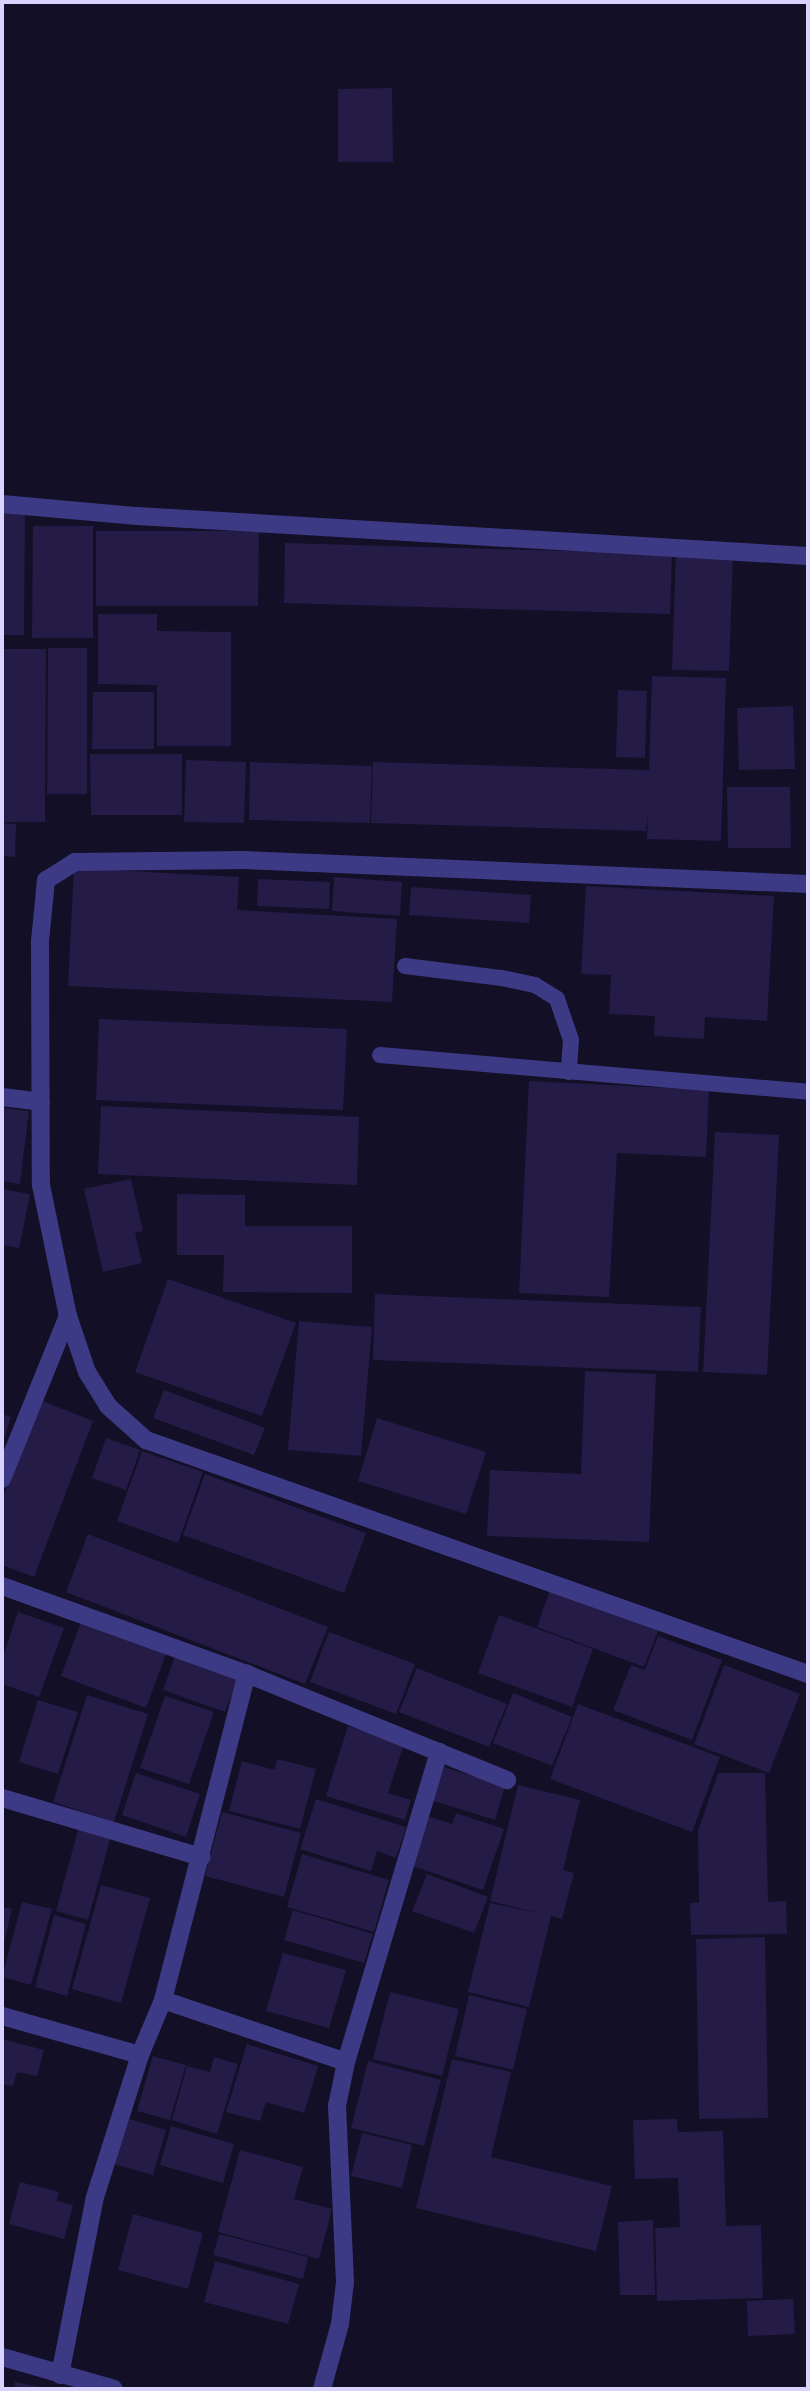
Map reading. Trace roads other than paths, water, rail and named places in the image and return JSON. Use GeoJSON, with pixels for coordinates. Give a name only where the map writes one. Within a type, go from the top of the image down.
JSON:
{"type":"FeatureCollection","features":[{"type":"Feature","properties":{"kind":"street"},"geometry":{"type":"LineString","coordinates":[[2,504],[137,516],[808,556]]}},
{"type":"Feature","properties":{"kind":"street"},"geometry":{"type":"LineString","coordinates":[[808,884],[244,860],[75,862],[46,880],[43,904],[41,1102],[41,1185],[68,1316],[94,1383],[108,1406],[146,1440],[808,1674]]}},
{"type":"Feature","properties":{"kind":"street"},"geometry":{"type":"LineString","coordinates":[[2,1097],[41,1102]]}},
{"type":"Feature","properties":{"kind":"street"},"geometry":{"type":"LineString","coordinates":[[2,1479],[68,1316]]}},
{"type":"Feature","properties":{"kind":"street"},"geometry":{"type":"LineString","coordinates":[[2,1587],[247,1674],[507,1780]]}},
{"type":"Feature","properties":{"kind":"street"},"geometry":{"type":"LineString","coordinates":[[61,2375],[95,2197],[140,2055],[163,2000],[247,1674]]}},
{"type":"Feature","properties":{"kind":"street"},"geometry":{"type":"LineString","coordinates":[[322,2389],[340,2325],[345,2282],[337,2106],[346,2062],[439,1752]]}},
{"type":"Feature","properties":{"kind":"street"},"geometry":{"type":"LineString","coordinates":[[2,1798],[201,1857]]}},
{"type":"Feature","properties":{"kind":"street"},"geometry":{"type":"LineString","coordinates":[[163,2000],[346,2062]]}},
{"type":"Feature","properties":{"kind":"street"},"geometry":{"type":"LineString","coordinates":[[2,2016],[140,2055]]}},
{"type":"Feature","properties":{"kind":"street"},"geometry":{"type":"LineString","coordinates":[[2,2357],[114,2389]]}},
{"type":"Feature","properties":{"kind":"lane"},"geometry":{"type":"LineString","coordinates":[[405,966],[502,978],[535,985],[557,999],[571,1040],[569,1072]]}},
{"type":"Feature","properties":{"kind":"lane"},"geometry":{"type":"LineString","coordinates":[[380,1055],[808,1092]]}}]}
